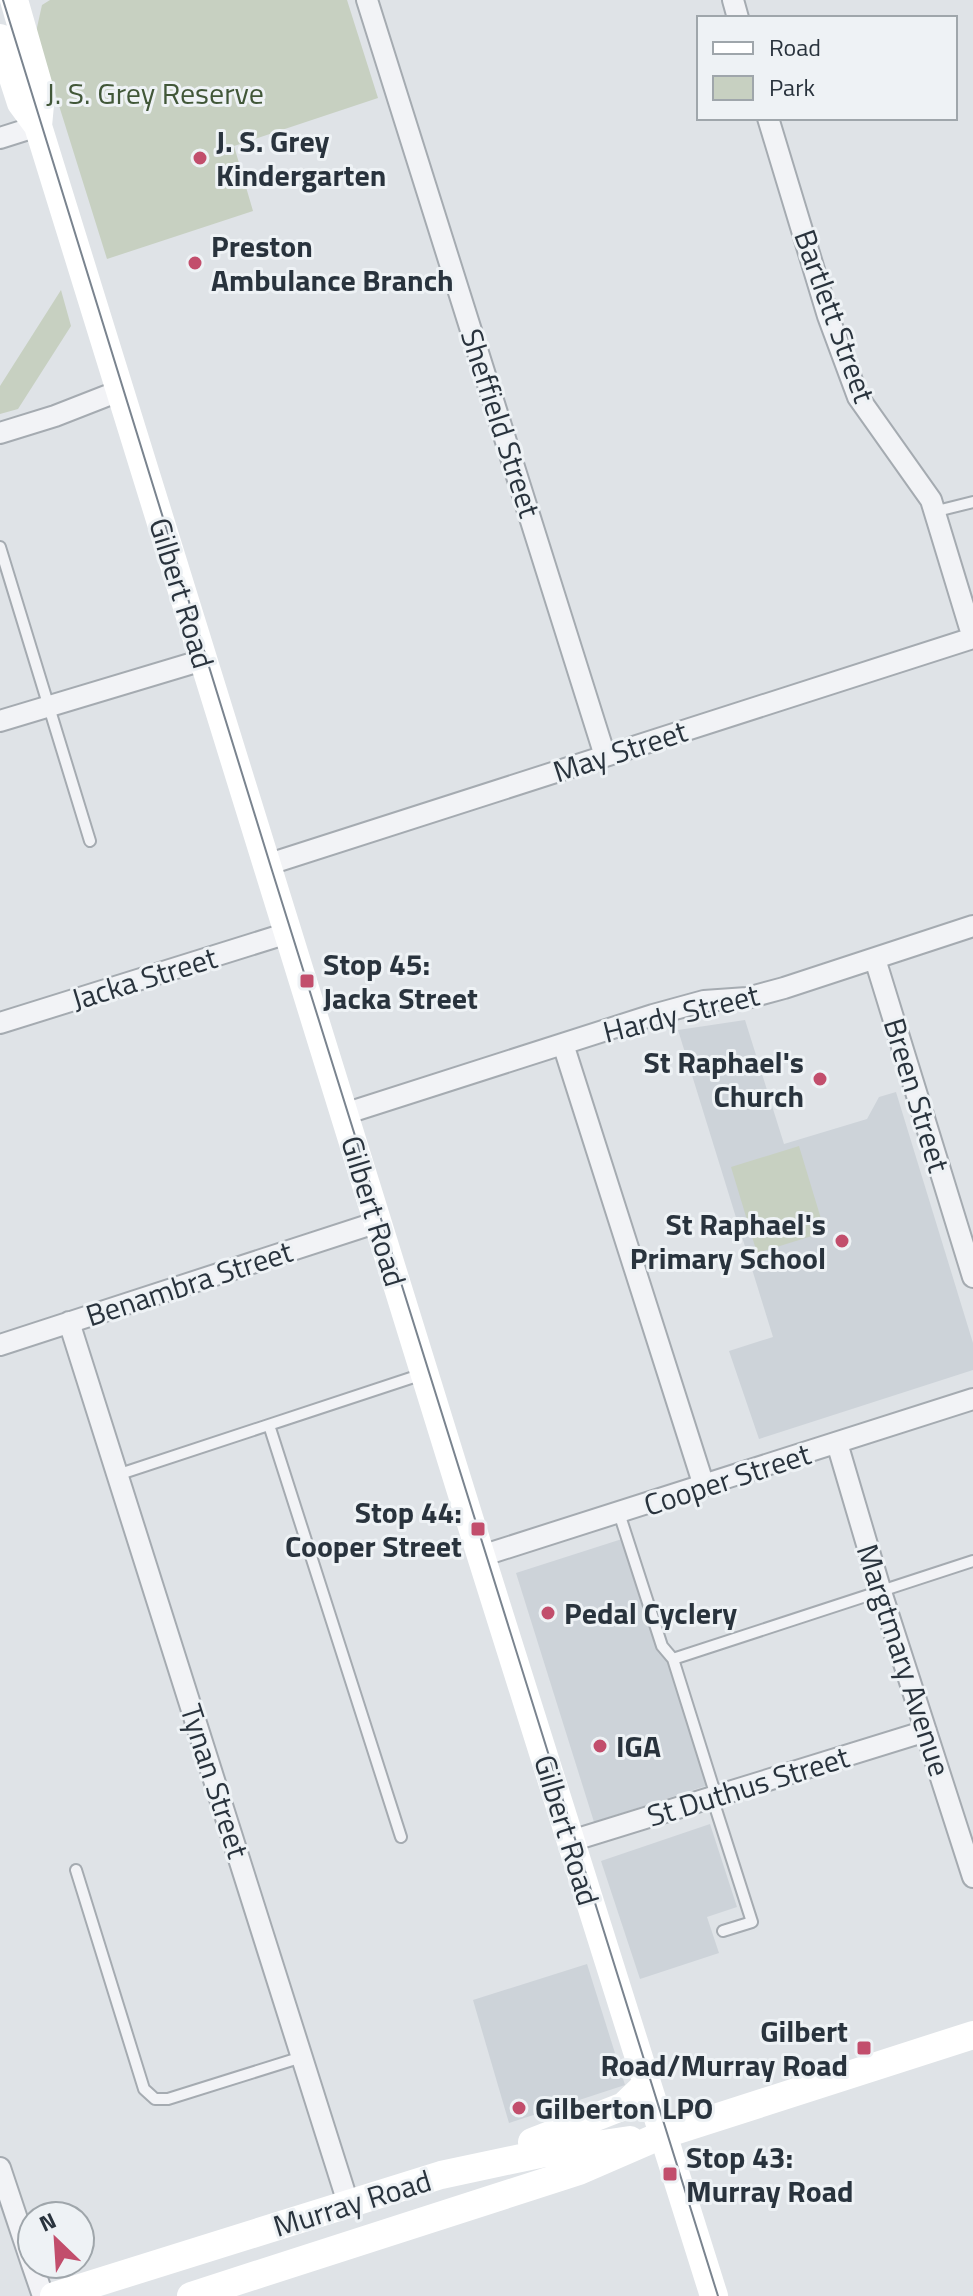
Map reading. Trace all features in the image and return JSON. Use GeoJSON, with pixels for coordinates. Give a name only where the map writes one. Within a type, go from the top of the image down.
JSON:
{"type":"FeatureCollection","features":[{"type":"Feature","properties":{"kind":"street","name":"Gilbert Road"},"geometry":{"type":"LineString","coordinates":[[14,0],[41,94],[38,126]]}},
{"type":"Feature","properties":{"kind":"street"},"geometry":{"type":"LineString","coordinates":[[29,48],[25,25],[34,0]]}},
{"type":"Feature","properties":{"kind":"street","name":"Sheffield Street"},"geometry":{"type":"LineString","coordinates":[[367,0],[605,756]]}},
{"type":"Feature","properties":{"kind":"street","name":"Gilbert Road"},"geometry":{"type":"LineString","coordinates":[[0,38],[21,103],[38,126],[571,1841],[646,2085],[658,2137],[714,2296]]}},
{"type":"Feature","properties":{"kind":"street","name":"Bartlett Street"},"geometry":{"type":"LineString","coordinates":[[769,120],[828,316],[858,397],[931,500],[973,638]]}},
{"type":"Feature","properties":{"kind":"street"},"geometry":{"type":"LineString","coordinates":[[0,138],[38,126]]}},
{"type":"Feature","properties":{"kind":"street"},"geometry":{"type":"LineString","coordinates":[[0,433],[55,416],[97,410],[120,397]]}},
{"type":"Feature","properties":{"kind":"street","name":"May Street"},"geometry":{"type":"LineString","coordinates":[[266,865],[973,638]]}},
{"type":"Feature","properties":{"kind":"street"},"geometry":{"type":"LineString","coordinates":[[0,721],[203,660]]}},
{"type":"Feature","properties":{"kind":"street","name":"Hardy Street"},"geometry":{"type":"LineString","coordinates":[[344,1114],[653,1015],[704,1001],[747,998],[973,926]]}},
{"type":"Feature","properties":{"kind":"street","name":"Jacka Street"},"geometry":{"type":"LineString","coordinates":[[0,1023],[288,933]]}},
{"type":"Feature","properties":{"kind":"street","name":"Breen Street"},"geometry":{"type":"LineString","coordinates":[[875,959],[973,1277]]}},
{"type":"Feature","properties":{"kind":"street"},"geometry":{"type":"LineString","coordinates":[[563,1044],[704,1486]]}},
{"type":"Feature","properties":{"kind":"street","name":"Benambra Street"},"geometry":{"type":"LineString","coordinates":[[0,1345],[378,1222]]}},
{"type":"Feature","properties":{"kind":"street","name":"Tynan Street"},"geometry":{"type":"LineString","coordinates":[[69,1322],[359,2241]]}},
{"type":"Feature","properties":{"kind":"street","name":"Cooper Street"},"geometry":{"type":"LineString","coordinates":[[481,1556],[973,1399]]}},
{"type":"Feature","properties":{"kind":"street","name":"Margtmary Avenue"},"geometry":{"type":"LineString","coordinates":[[837,1443],[881,1592],[973,1877]]}},
{"type":"Feature","properties":{"kind":"street","name":"St Duthus Street"},"geometry":{"type":"LineString","coordinates":[[571,1841],[926,1731]]}},
{"type":"Feature","properties":{"kind":"street","name":"Murray Road"},"geometry":{"type":"LineString","coordinates":[[191,2296],[237,2289],[359,2241],[579,2171],[658,2137],[973,2035]]}},
{"type":"Feature","properties":{"kind":"street"},"geometry":{"type":"LineString","coordinates":[[441,2175],[624,2106],[646,2085]]}},
{"type":"Feature","properties":{"kind":"street","name":"Murray Road"},"geometry":{"type":"LineString","coordinates":[[54,2296],[441,2175],[549,2152],[658,2137]]}},
{"type":"Feature","properties":{"kind":"street"},"geometry":{"type":"LineString","coordinates":[[0,2168],[16,2216]]}},
{"type":"Feature","properties":{"kind":"street"},"geometry":{"type":"LineString","coordinates":[[222,2243],[237,2289]]}},
{"type":"Feature","properties":{"kind":"lane"},"geometry":{"type":"LineString","coordinates":[[933,512],[973,502]]}},
{"type":"Feature","properties":{"kind":"lane"},"geometry":{"type":"LineString","coordinates":[[0,547],[90,841]]}},
{"type":"Feature","properties":{"kind":"lane"},"geometry":{"type":"LineString","coordinates":[[117,1475],[425,1374]]}},
{"type":"Feature","properties":{"kind":"lane"},"geometry":{"type":"LineString","coordinates":[[269,1425],[401,1837]]}},
{"type":"Feature","properties":{"kind":"lane"},"geometry":{"type":"LineString","coordinates":[[619,1513],[662,1646],[673,1659],[752,1922],[723,1931]]}},
{"type":"Feature","properties":{"kind":"lane"},"geometry":{"type":"LineString","coordinates":[[673,1659],[973,1561]]}},
{"type":"Feature","properties":{"kind":"lane"},"geometry":{"type":"LineString","coordinates":[[76,1870],[144,2089],[155,2099],[168,2099],[302,2057]]}},
{"type":"Feature","properties":{"kind":"shaded area","name":"St Raphael's Primary School"},"geometry":{"type":"Polygon","coordinates":[[[745,1020],[784,1144],[867,1119],[879,1097],[896,1092],[973,1343],[973,1370],[759,1439],[729,1351],[773,1337],[678,1030],[745,1020]]]}},
{"type":"Feature","properties":{"kind":"shaded area"},"geometry":{"type":"Polygon","coordinates":[[[622,1539],[642,1606],[653,1602],[679,1695],[715,1783],[594,1822],[516,1573],[622,1539]]]}},
{"type":"Feature","properties":{"kind":"shaded area"},"geometry":{"type":"Polygon","coordinates":[[[710,1824],[737,1907],[707,1917],[719,1953],[640,1979],[601,1861],[710,1824]]]}},
{"type":"Feature","properties":{"kind":"shaded area"},"geometry":{"type":"Polygon","coordinates":[[[587,1964],[625,2085],[509,2123],[473,2000],[587,1964]]]}},
{"type":"Feature","properties":{"kind":"green space","name":"J. S. Grey Reserve"},"geometry":{"type":"Polygon","coordinates":[[[50,0],[347,0],[378,98],[234,146],[253,211],[107,259],[36,32],[42,5],[50,0]]]}},
{"type":"Feature","properties":{"kind":"green space"},"geometry":{"type":"Polygon","coordinates":[[[61,290],[71,326],[18,409],[0,414],[0,386],[61,290]]]}},
{"type":"Feature","properties":{"kind":"green space"},"geometry":{"type":"Polygon","coordinates":[[[799,1146],[825,1232],[757,1253],[731,1167],[799,1146]]]}},
{"type":"Feature","properties":{"kind":"tram line"},"geometry":{"type":"LineString","coordinates":[[3,0],[718,2296]]}},
{"type":"Feature","properties":{"kind":"place","name":"J. S. Grey Kindergarten"},"geometry":{"type":"Point","coordinates":[200,158]}},
{"type":"Feature","properties":{"kind":"place","name":"Preston Ambulance Branch"},"geometry":{"type":"Point","coordinates":[195,263]}},
{"type":"Feature","properties":{"kind":"place","name":"Stop 45: Jacka Street"},"geometry":{"type":"Point","coordinates":[307,981]}},
{"type":"Feature","properties":{"kind":"place","name":"St Raphael's Church"},"geometry":{"type":"Point","coordinates":[820,1079]}},
{"type":"Feature","properties":{"kind":"place","name":"St Raphael's Primary School"},"geometry":{"type":"Point","coordinates":[842,1241]}},
{"type":"Feature","properties":{"kind":"place","name":"Stop 44: Cooper Street"},"geometry":{"type":"Point","coordinates":[478,1529]}},
{"type":"Feature","properties":{"kind":"place","name":"Pedal Cyclery"},"geometry":{"type":"Point","coordinates":[548,1613]}},
{"type":"Feature","properties":{"kind":"place","name":"IGA"},"geometry":{"type":"Point","coordinates":[600,1746]}},
{"type":"Feature","properties":{"kind":"place","name":"Gilbert Road/Murray Road"},"geometry":{"type":"Point","coordinates":[864,2048]}},
{"type":"Feature","properties":{"kind":"place","name":"Gilberton LPO"},"geometry":{"type":"Point","coordinates":[519,2108]}},
{"type":"Feature","properties":{"kind":"place","name":"Stop 43: Murray Road"},"geometry":{"type":"Point","coordinates":[670,2174]}}]}
